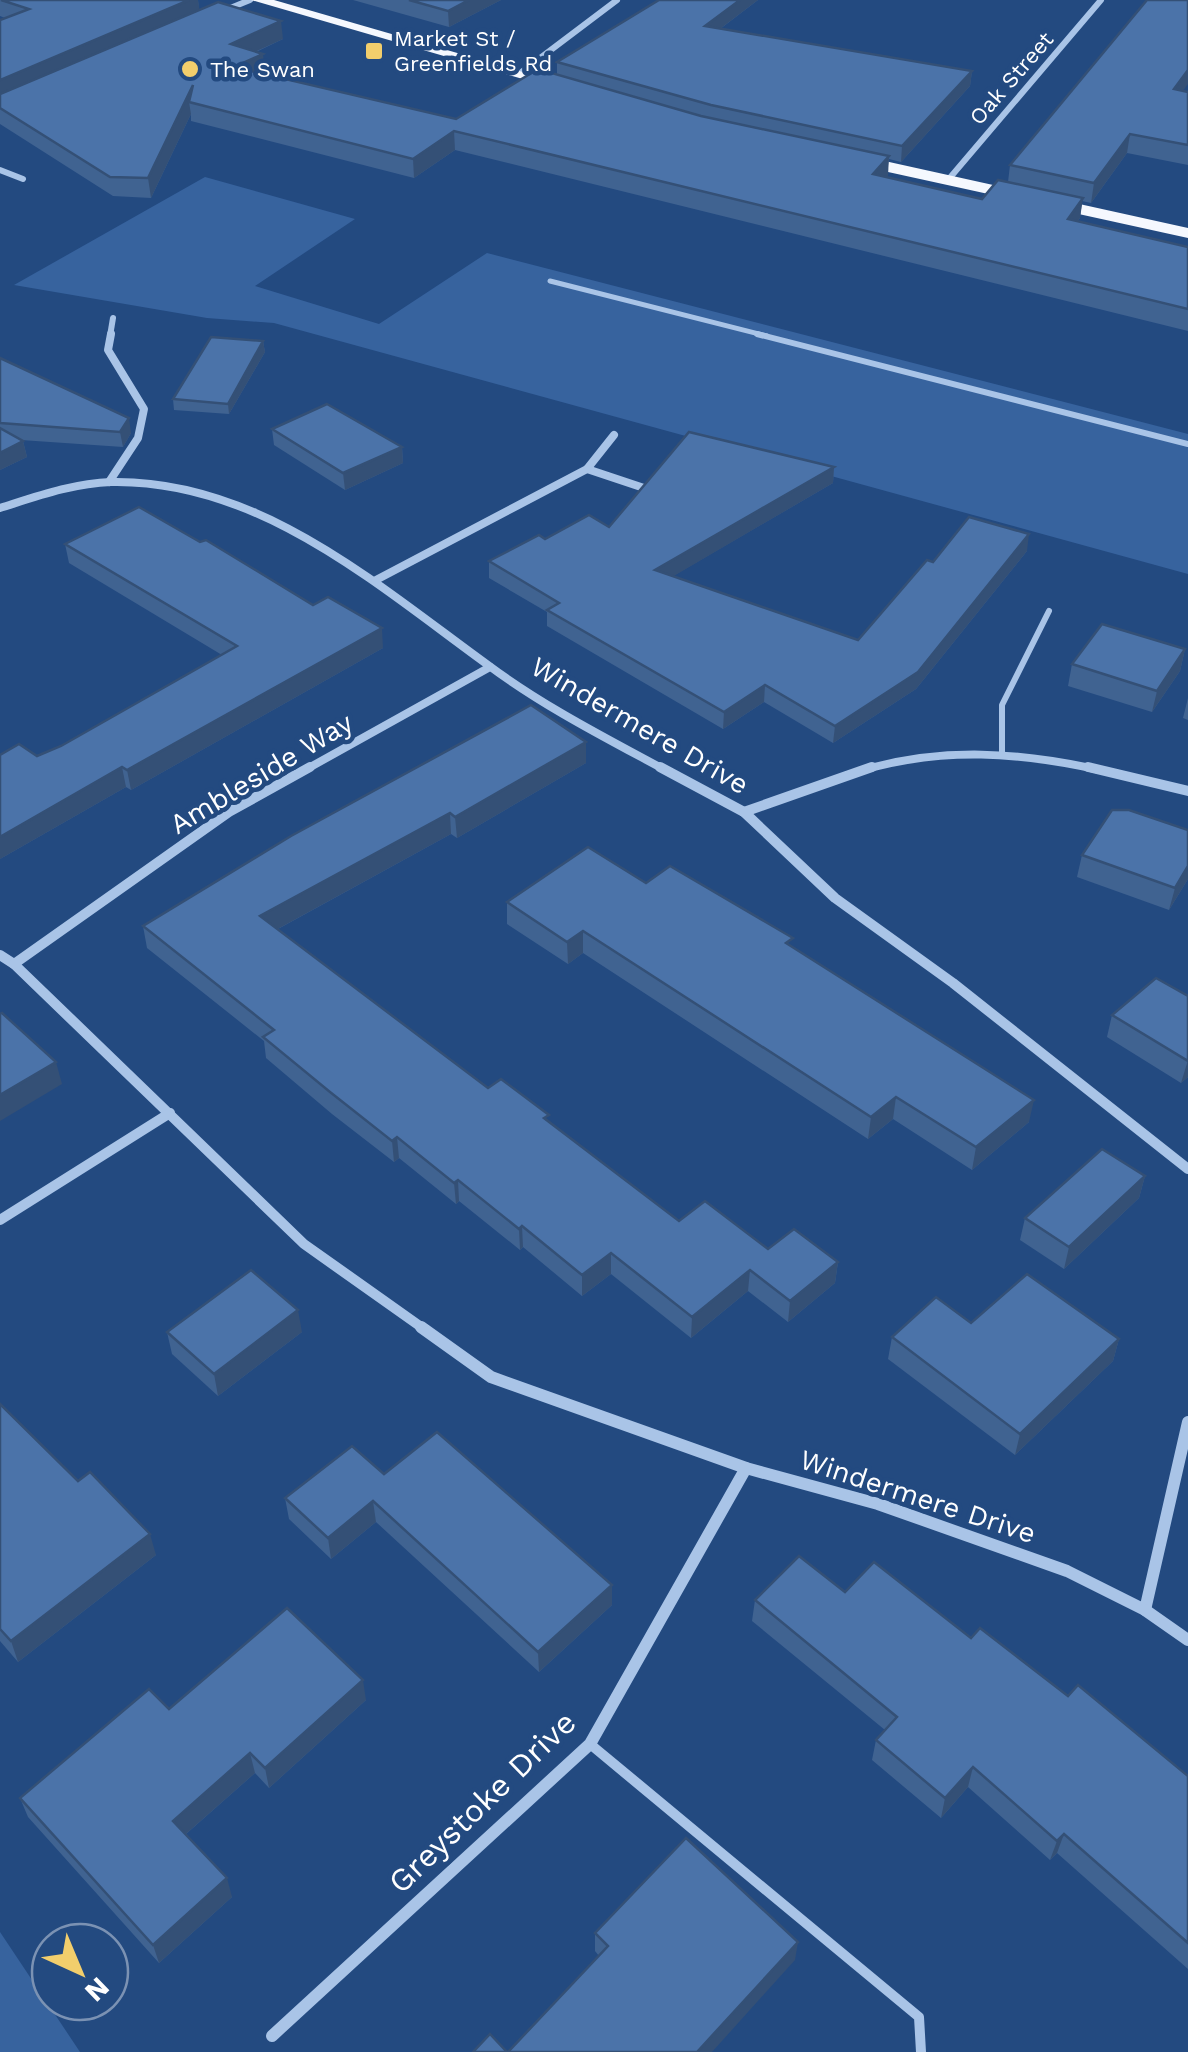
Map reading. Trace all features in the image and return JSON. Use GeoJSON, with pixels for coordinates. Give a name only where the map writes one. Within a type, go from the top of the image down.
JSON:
{"type":"FeatureCollection","features":[{"type":"Feature","properties":{"kind":"highway"},"geometry":{"type":"LineString","coordinates":[[258,0],[576,90]]}},
{"type":"Feature","properties":{"kind":"highway"},"geometry":{"type":"LineString","coordinates":[[836,156],[1188,233]]}},
{"type":"Feature","properties":{"kind":"street"},"geometry":{"type":"LineString","coordinates":[[215,15],[250,0]]}},
{"type":"Feature","properties":{"kind":"street"},"geometry":{"type":"LineString","coordinates":[[519,74],[617,0]]}},
{"type":"Feature","properties":{"kind":"street","name":"Oak Street"},"geometry":{"type":"LineString","coordinates":[[948,180],[1102,0]]}},
{"type":"Feature","properties":{"kind":"street"},"geometry":{"type":"LineString","coordinates":[[0,170],[23,179]]}},
{"type":"Feature","properties":{"kind":"street"},"geometry":{"type":"LineString","coordinates":[[109,482],[138,438],[144,409],[108,350],[113,318]]}},
{"type":"Feature","properties":{"kind":"street"},"geometry":{"type":"LineString","coordinates":[[376,580],[587,469],[614,435]]}},
{"type":"Feature","properties":{"kind":"street"},"geometry":{"type":"LineString","coordinates":[[587,469],[646,489]]}},
{"type":"Feature","properties":{"kind":"street","name":"Windermere Drive"},"geometry":{"type":"LineString","coordinates":[[0,508],[42,494],[109,482],[168,486],[208,494],[290,530],[376,580],[490,668],[558,712],[744,812],[835,898],[952,983],[1188,1166]]}},
{"type":"Feature","properties":{"kind":"street","name":"Ambleside Way"},"geometry":{"type":"LineString","coordinates":[[14,964],[229,812],[490,668]]}},
{"type":"Feature","properties":{"kind":"street"},"geometry":{"type":"LineString","coordinates":[[744,812],[851,773],[935,754],[1002,753],[1076,764],[1188,791]]}},
{"type":"Feature","properties":{"kind":"street","name":"Windermere Drive"},"geometry":{"type":"LineString","coordinates":[[0,954],[304,1244],[491,1376],[746,1468],[878,1504],[1050,1564],[1145,1610],[1188,1640]]}},
{"type":"Feature","properties":{"kind":"street"},"geometry":{"type":"LineString","coordinates":[[0,1220],[170,1113]]}},
{"type":"Feature","properties":{"kind":"street"},"geometry":{"type":"LineString","coordinates":[[1145,1610],[1188,1422]]}},
{"type":"Feature","properties":{"kind":"street","name":"Greystoke Drive"},"geometry":{"type":"LineString","coordinates":[[272,2036],[590,1744],[746,1468]]}},
{"type":"Feature","properties":{"kind":"lane"},"geometry":{"type":"LineString","coordinates":[[550,281],[1188,444]]}},
{"type":"Feature","properties":{"kind":"lane"},"geometry":{"type":"LineString","coordinates":[[1002,753],[1002,704],[1049,611]]}},
{"type":"Feature","properties":{"kind":"lane"},"geometry":{"type":"LineString","coordinates":[[590,1744],[920,2017],[921,2052]]}},
{"type":"Feature","properties":{"kind":"shaded area"},"geometry":{"type":"Polygon","coordinates":[[[205,177],[355,219],[255,286],[379,324],[487,253],[1188,434],[1188,574],[274,323],[207,318],[14,285],[205,177]]]}},
{"type":"Feature","properties":{"kind":"shaded area"},"geometry":{"type":"Polygon","coordinates":[[[0,1932],[30,1977],[30,2022],[60,2022],[80,2052],[0,2052],[0,1932]]]}},
{"type":"Feature","properties":{"kind":"building"},"geometry":{"type":"Polygon","coordinates":[[[1,0],[189,0],[0,80],[0,20],[29,9],[1,0]]]}},
{"type":"Feature","properties":{"kind":"building"},"geometry":{"type":"Polygon","coordinates":[[[409,0],[469,0],[448,11],[409,0]]]}},
{"type":"Feature","properties":{"kind":"building"},"geometry":{"type":"Polygon","coordinates":[[[659,0],[740,0],[705,26],[972,71],[902,146],[711,105],[557,62],[659,0]]]}},
{"type":"Feature","properties":{"kind":"building"},"geometry":{"type":"Polygon","coordinates":[[[1147,0],[1188,0],[1188,70],[1174,89],[1188,92],[1188,145],[1130,134],[1094,183],[1010,165],[1147,0]]]}},
{"type":"Feature","properties":{"kind":"building"},"geometry":{"type":"Polygon","coordinates":[[[218,2],[281,21],[231,44],[263,54],[234,67],[456,119],[538,69],[701,116],[889,156],[873,174],[982,199],[998,180],[1083,198],[1068,219],[1188,247],[1188,309],[454,131],[413,159],[189,102],[193,85],[148,178],[110,177],[0,108],[0,94],[218,2]]]}},
{"type":"Feature","properties":{"kind":"building"},"geometry":{"type":"Polygon","coordinates":[[[211,337],[263,341],[228,404],[173,399],[211,337]]]}},
{"type":"Feature","properties":{"kind":"building"},"geometry":{"type":"Polygon","coordinates":[[[0,358],[129,418],[120,432],[0,423],[0,358]]]}},
{"type":"Feature","properties":{"kind":"building"},"geometry":{"type":"Polygon","coordinates":[[[327,404],[402,447],[343,473],[272,429],[327,404]]]}},
{"type":"Feature","properties":{"kind":"building"},"geometry":{"type":"Polygon","coordinates":[[[0,428],[23,441],[0,453],[0,428]]]}},
{"type":"Feature","properties":{"kind":"building"},"geometry":{"type":"Polygon","coordinates":[[[689,432],[834,467],[655,570],[858,640],[927,560],[933,562],[969,517],[1029,534],[918,672],[835,726],[765,685],[724,712],[547,610],[559,603],[489,561],[539,535],[545,539],[589,515],[609,527],[689,432]]]}},
{"type":"Feature","properties":{"kind":"building"},"geometry":{"type":"Polygon","coordinates":[[[139,507],[200,542],[206,540],[313,605],[328,597],[382,628],[0,837],[0,755],[19,744],[37,756],[61,746],[237,646],[65,544],[139,507]]]}},
{"type":"Feature","properties":{"kind":"building"},"geometry":{"type":"Polygon","coordinates":[[[1102,624],[1185,649],[1157,691],[1072,664],[1102,624]]]}},
{"type":"Feature","properties":{"kind":"building"},"geometry":{"type":"Polygon","coordinates":[[[531,705],[586,742],[455,817],[450,813],[260,916],[488,1088],[501,1079],[549,1115],[544,1118],[679,1221],[705,1201],[768,1249],[794,1229],[838,1262],[790,1301],[750,1270],[692,1317],[611,1253],[582,1275],[522,1226],[519,1229],[458,1180],[454,1183],[397,1137],[392,1141],[330,1092],[263,1037],[274,1030],[143,926],[291,836],[531,705]]]}},
{"type":"Feature","properties":{"kind":"building"},"geometry":{"type":"Polygon","coordinates":[[[1112,810],[1129,810],[1188,830],[1188,866],[1175,888],[1082,855],[1112,810]]]}},
{"type":"Feature","properties":{"kind":"building"},"geometry":{"type":"Polygon","coordinates":[[[588,847],[646,883],[670,866],[793,938],[786,943],[1034,1100],[976,1147],[896,1097],[871,1117],[583,931],[567,942],[507,902],[588,847]]]}},
{"type":"Feature","properties":{"kind":"building"},"geometry":{"type":"Polygon","coordinates":[[[1156,978],[1188,996],[1188,1061],[1112,1015],[1156,978]]]}},
{"type":"Feature","properties":{"kind":"building"},"geometry":{"type":"Polygon","coordinates":[[[0,1014],[56,1062],[0,1095],[0,1014]]]}},
{"type":"Feature","properties":{"kind":"building"},"geometry":{"type":"Polygon","coordinates":[[[1102,1149],[1145,1176],[1069,1247],[1025,1218],[1102,1149]]]}},
{"type":"Feature","properties":{"kind":"building"},"geometry":{"type":"Polygon","coordinates":[[[251,1270],[298,1310],[214,1374],[167,1332],[251,1270]]]}},
{"type":"Feature","properties":{"kind":"building"},"geometry":{"type":"Polygon","coordinates":[[[1027,1274],[1119,1339],[1020,1434],[892,1337],[936,1297],[971,1323],[1027,1274]]]}},
{"type":"Feature","properties":{"kind":"building"},"geometry":{"type":"Polygon","coordinates":[[[0,1404],[78,1481],[90,1472],[150,1534],[11,1641],[0,1629],[0,1404]]]}},
{"type":"Feature","properties":{"kind":"building"},"geometry":{"type":"Polygon","coordinates":[[[437,1432],[612,1585],[538,1652],[373,1501],[328,1538],[285,1498],[352,1446],[384,1474],[437,1432]]]}},
{"type":"Feature","properties":{"kind":"building"},"geometry":{"type":"Polygon","coordinates":[[[799,1556],[845,1592],[874,1562],[971,1638],[980,1628],[1068,1696],[1078,1685],[1188,1776],[1188,1943],[1064,1834],[1057,1841],[973,1767],[945,1798],[876,1740],[897,1717],[755,1600],[799,1556]]]}},
{"type":"Feature","properties":{"kind":"building"},"geometry":{"type":"Polygon","coordinates":[[[287,1608],[363,1680],[265,1768],[250,1753],[173,1821],[227,1878],[153,1945],[20,1798],[149,1689],[169,1709],[287,1608]]]}},
{"type":"Feature","properties":{"kind":"building"},"geometry":{"type":"Polygon","coordinates":[[[686,1838],[798,1942],[697,2052],[508,2052],[608,1946],[595,1933],[686,1838]]]}},
{"type":"Feature","properties":{"kind":"building"},"geometry":{"type":"Polygon","coordinates":[[[490,2034],[507,2052],[473,2052],[490,2034]]]}},
{"type":"Feature","properties":{"kind":"place","name":"Market St / Greenfields Rd"},"geometry":{"type":"Point","coordinates":[374,51]}},
{"type":"Feature","properties":{"kind":"place","name":"The Swan"},"geometry":{"type":"Point","coordinates":[190,69]}}]}
